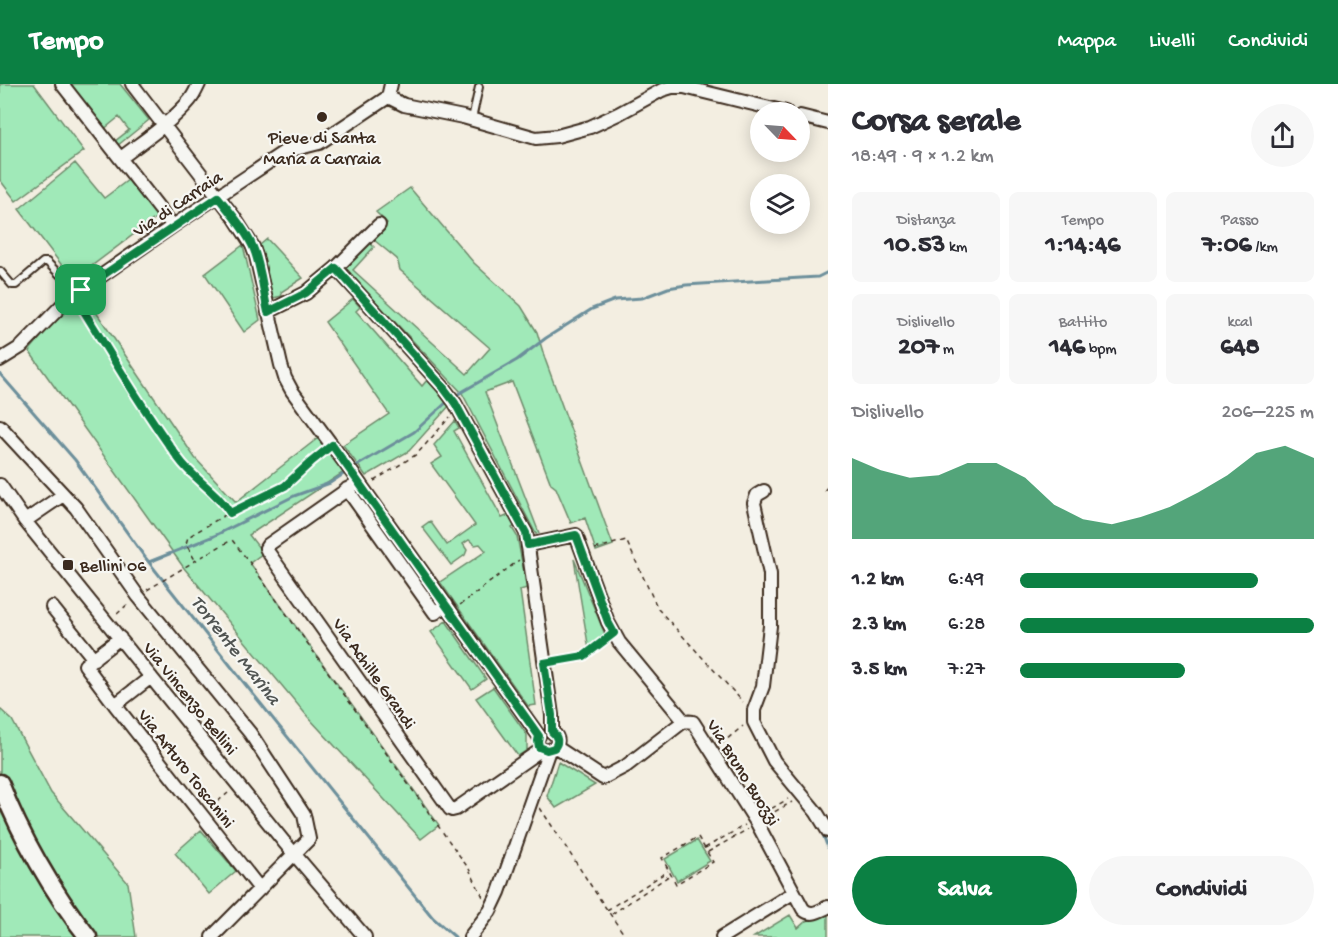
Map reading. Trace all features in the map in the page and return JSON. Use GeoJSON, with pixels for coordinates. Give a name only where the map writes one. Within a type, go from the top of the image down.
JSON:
{"type":"FeatureCollection","features":[{"type":"Feature","properties":{"kind":"main road"},"geometry":{"type":"LineString","coordinates":[[0,783],[38,860],[88,937]]}},
{"type":"Feature","properties":{"kind":"street"},"geometry":{"type":"LineString","coordinates":[[63,84],[173,226]]}},
{"type":"Feature","properties":{"kind":"street"},"geometry":{"type":"LineString","coordinates":[[132,84],[252,245],[285,378],[292,391],[546,745],[603,778],[626,766],[684,721]]}},
{"type":"Feature","properties":{"kind":"street"},"geometry":{"type":"LineString","coordinates":[[121,158],[164,125],[191,99],[199,84]]}},
{"type":"Feature","properties":{"kind":"street"},"geometry":{"type":"LineString","coordinates":[[389,90],[404,105],[472,120],[536,138],[557,136],[590,127],[672,87],[684,87],[750,103]]}},
{"type":"Feature","properties":{"kind":"street","name":"Via di Carraia"},"geometry":{"type":"LineString","coordinates":[[0,360],[21,347],[68,299],[173,226],[284,152],[319,143],[389,90]]}},
{"type":"Feature","properties":{"kind":"street"},"geometry":{"type":"LineString","coordinates":[[810,118],[828,123]]}},
{"type":"Feature","properties":{"kind":"street"},"geometry":{"type":"LineString","coordinates":[[268,312],[306,293],[336,268],[380,225]]}},
{"type":"Feature","properties":{"kind":"street"},"geometry":{"type":"LineString","coordinates":[[336,268],[457,405],[526,533],[552,715],[552,732],[558,740],[546,745]]}},
{"type":"Feature","properties":{"kind":"street"},"geometry":{"type":"LineString","coordinates":[[0,426],[76,508],[139,595],[250,734],[304,815],[309,839],[212,937]]}},
{"type":"Feature","properties":{"kind":"street","name":"Via Achille Grandi"},"geometry":{"type":"LineString","coordinates":[[358,481],[268,545],[267,550],[448,807],[452,810],[456,809],[546,745]]}},
{"type":"Feature","properties":{"kind":"street","name":"Via Vincenzo Bellini"},"geometry":{"type":"LineString","coordinates":[[0,485],[25,521],[359,935]]}},
{"type":"Feature","properties":{"kind":"street"},"geometry":{"type":"LineString","coordinates":[[347,489],[435,613],[446,604]]}},
{"type":"Feature","properties":{"kind":"street"},"geometry":{"type":"LineString","coordinates":[[764,491],[757,495],[754,503],[770,574],[770,626],[764,686],[756,704],[754,717],[774,761],[817,813],[828,831]]}},
{"type":"Feature","properties":{"kind":"street"},"geometry":{"type":"LineString","coordinates":[[25,521],[63,495]]}},
{"type":"Feature","properties":{"kind":"street"},"geometry":{"type":"LineString","coordinates":[[528,549],[576,535],[582,552]]}},
{"type":"Feature","properties":{"kind":"street","name":"Via Bruno Buozzi"},"geometry":{"type":"LineString","coordinates":[[582,552],[608,622],[619,642],[684,721],[693,722],[757,823],[807,913],[812,914],[828,907]]}},
{"type":"Feature","properties":{"kind":"street"},"geometry":{"type":"LineString","coordinates":[[52,607],[94,658]]}},
{"type":"Feature","properties":{"kind":"street"},"geometry":{"type":"LineString","coordinates":[[114,705],[85,665],[120,638]]}},
{"type":"Feature","properties":{"kind":"street","name":"Via Arturo Toscanini"},"geometry":{"type":"LineString","coordinates":[[151,677],[114,705],[260,889]]}},
{"type":"Feature","properties":{"kind":"street"},"geometry":{"type":"LineString","coordinates":[[470,937],[490,911],[499,892],[532,797],[546,745]]}},
{"type":"Feature","properties":{"kind":"street"},"geometry":{"type":"LineString","coordinates":[[722,937],[794,893]]}},
{"type":"Feature","properties":{"kind":"lane"},"geometry":{"type":"LineString","coordinates":[[472,120],[479,87]]}},
{"type":"Feature","properties":{"kind":"lane"},"geometry":{"type":"LineString","coordinates":[[0,270],[12,285],[16,285],[43,262],[47,262],[76,294]]}},
{"type":"Feature","properties":{"kind":"path"},"geometry":{"type":"LineString","coordinates":[[76,294],[140,402],[180,462],[222,500],[230,513]]}},
{"type":"Feature","properties":{"kind":"path"},"geometry":{"type":"LineString","coordinates":[[358,481],[417,454],[457,405]]}},
{"type":"Feature","properties":{"kind":"path"},"geometry":{"type":"LineString","coordinates":[[195,561],[186,544],[188,537],[285,486],[332,445]]}},
{"type":"Feature","properties":{"kind":"path"},"geometry":{"type":"LineString","coordinates":[[824,491],[828,486]]}},
{"type":"Feature","properties":{"kind":"path"},"geometry":{"type":"LineString","coordinates":[[107,622],[139,595],[232,540],[470,869],[490,911]]}},
{"type":"Feature","properties":{"kind":"path"},"geometry":{"type":"LineString","coordinates":[[582,552],[626,540],[658,609],[754,717],[711,752]]}},
{"type":"Feature","properties":{"kind":"path"},"geometry":{"type":"LineString","coordinates":[[462,610],[459,606],[528,549]]}},
{"type":"Feature","properties":{"kind":"path"},"geometry":{"type":"LineString","coordinates":[[544,663],[584,656],[614,633]]}},
{"type":"Feature","properties":{"kind":"path"},"geometry":{"type":"LineString","coordinates":[[202,815],[238,785]]}},
{"type":"Feature","properties":{"kind":"path"},"geometry":{"type":"LineString","coordinates":[[707,852],[803,796]]}},
{"type":"Feature","properties":{"kind":"path"},"geometry":{"type":"LineString","coordinates":[[532,797],[626,937]]}},
{"type":"Feature","properties":{"kind":"path"},"geometry":{"type":"LineString","coordinates":[[698,837],[707,852],[713,861],[676,884],[662,858],[698,837]]}},
{"type":"Feature","properties":{"kind":"path"},"geometry":{"type":"LineString","coordinates":[[607,910],[669,870]]}},
{"type":"Feature","properties":{"kind":"path"},"geometry":{"type":"LineString","coordinates":[[610,915],[671,875]]}},
{"type":"Feature","properties":{"kind":"green space"},"geometry":{"type":"Polygon","coordinates":[[[0,84],[34,84],[84,151],[16,201],[0,180],[0,84]]]}},
{"type":"Feature","properties":{"kind":"green space"},"geometry":{"type":"Polygon","coordinates":[[[65,84],[120,84],[149,120],[117,146],[114,142],[129,130],[119,117],[103,130],[65,84]]]}},
{"type":"Feature","properties":{"kind":"green space"},"geometry":{"type":"Polygon","coordinates":[[[75,163],[104,198],[128,180],[158,216],[73,280],[19,209],[75,163]]]}},
{"type":"Feature","properties":{"kind":"green space"},"geometry":{"type":"Polygon","coordinates":[[[410,188],[474,263],[521,306],[537,332],[613,545],[596,551],[585,518],[571,523],[556,488],[551,484],[512,382],[485,392],[539,533],[536,534],[462,393],[344,268],[369,242],[374,247],[353,270],[467,374],[490,348],[400,270],[397,259],[374,240],[387,223],[376,212],[410,188]]]}},
{"type":"Feature","properties":{"kind":"green space"},"geometry":{"type":"Polygon","coordinates":[[[267,239],[303,278],[281,292],[282,296],[273,298],[260,245],[267,239]]]}},
{"type":"Feature","properties":{"kind":"green space"},"geometry":{"type":"Polygon","coordinates":[[[243,245],[260,320],[244,332],[205,274],[243,245]]]}},
{"type":"Feature","properties":{"kind":"green space"},"geometry":{"type":"Polygon","coordinates":[[[81,290],[195,458],[236,502],[318,438],[344,472],[249,535],[263,553],[250,563],[439,825],[421,839],[308,717],[184,568],[29,351],[81,290]]]}},
{"type":"Feature","properties":{"kind":"green space"},"geometry":{"type":"Polygon","coordinates":[[[353,299],[360,307],[356,311],[422,386],[428,379],[450,405],[409,451],[366,476],[343,445],[389,414],[325,322],[353,299]]]}},
{"type":"Feature","properties":{"kind":"green space"},"geometry":{"type":"Polygon","coordinates":[[[455,421],[459,428],[454,431],[502,518],[509,515],[515,526],[512,528],[517,536],[527,588],[520,590],[536,705],[528,706],[440,582],[486,551],[480,544],[475,545],[469,540],[463,544],[467,550],[465,555],[451,565],[422,527],[430,521],[447,545],[475,525],[431,464],[442,457],[434,445],[455,421]]]}},
{"type":"Feature","properties":{"kind":"green space"},"geometry":{"type":"Polygon","coordinates":[[[574,559],[606,637],[589,650],[574,559]]]}},
{"type":"Feature","properties":{"kind":"green space"},"geometry":{"type":"Polygon","coordinates":[[[446,621],[486,679],[472,689],[431,632],[446,621]]]}},
{"type":"Feature","properties":{"kind":"green space"},"geometry":{"type":"Polygon","coordinates":[[[493,687],[527,735],[527,750],[518,756],[476,698],[493,687]]]}},
{"type":"Feature","properties":{"kind":"green space"},"geometry":{"type":"Polygon","coordinates":[[[0,709],[12,720],[51,793],[128,883],[136,937],[0,937],[0,709]]]}},
{"type":"Feature","properties":{"kind":"green space"},"geometry":{"type":"Polygon","coordinates":[[[558,762],[595,785],[556,808],[547,796],[558,762]]]}},
{"type":"Feature","properties":{"kind":"green space"},"geometry":{"type":"Polygon","coordinates":[[[201,830],[236,871],[209,894],[175,853],[201,830]]]}},
{"type":"Feature","properties":{"kind":"green space"},"geometry":{"type":"Polygon","coordinates":[[[697,840],[710,861],[677,881],[665,859],[697,840]]]}},
{"type":"Feature","properties":{"kind":"green space"},"geometry":{"type":"Polygon","coordinates":[[[828,910],[828,937],[754,937],[790,915],[798,928],[828,910]]]}},
{"type":"Feature","properties":{"kind":"waterway"},"geometry":{"type":"LineString","coordinates":[[453,397],[517,360],[546,338],[592,309],[615,300],[642,298],[668,288],[686,285],[818,277],[828,272]]}},
{"type":"Feature","properties":{"kind":"waterway","name":"Torrente Marina"},"geometry":{"type":"LineString","coordinates":[[0,374],[75,460],[144,556],[433,918],[455,937]]}},
{"type":"Feature","properties":{"kind":"waterway"},"geometry":{"type":"LineString","coordinates":[[353,468],[414,432],[448,401]]}},
{"type":"Feature","properties":{"kind":"waterway"},"geometry":{"type":"LineString","coordinates":[[149,562],[214,536],[294,496],[330,483],[348,471]]}},
{"type":"Feature","properties":{"kind":"waterway"},"geometry":{"type":"LineString","coordinates":[[822,832],[828,848]]}},
{"type":"Feature","properties":{"kind":"place","name":"Pieve di Santa Maria a Carraia"},"geometry":{"type":"Point","coordinates":[322,117]}},
{"type":"Feature","properties":{"kind":"place","name":"Bellini 06"},"geometry":{"type":"Point","coordinates":[68,565]}},
{"type":"Feature","properties":{"kind":"route"},"geometry":{"type":"LineString","coordinates":[[218,197],[252,245],[268,312],[306,293],[336,268],[455,403],[526,533],[528,545],[576,535],[614,633],[584,656],[544,663],[552,715],[552,732],[558,740],[556,747],[552,750],[544,750],[539,747],[539,736],[332,445],[285,486],[230,513],[222,500],[180,462],[74,295],[81,290],[218,197]]}}]}
